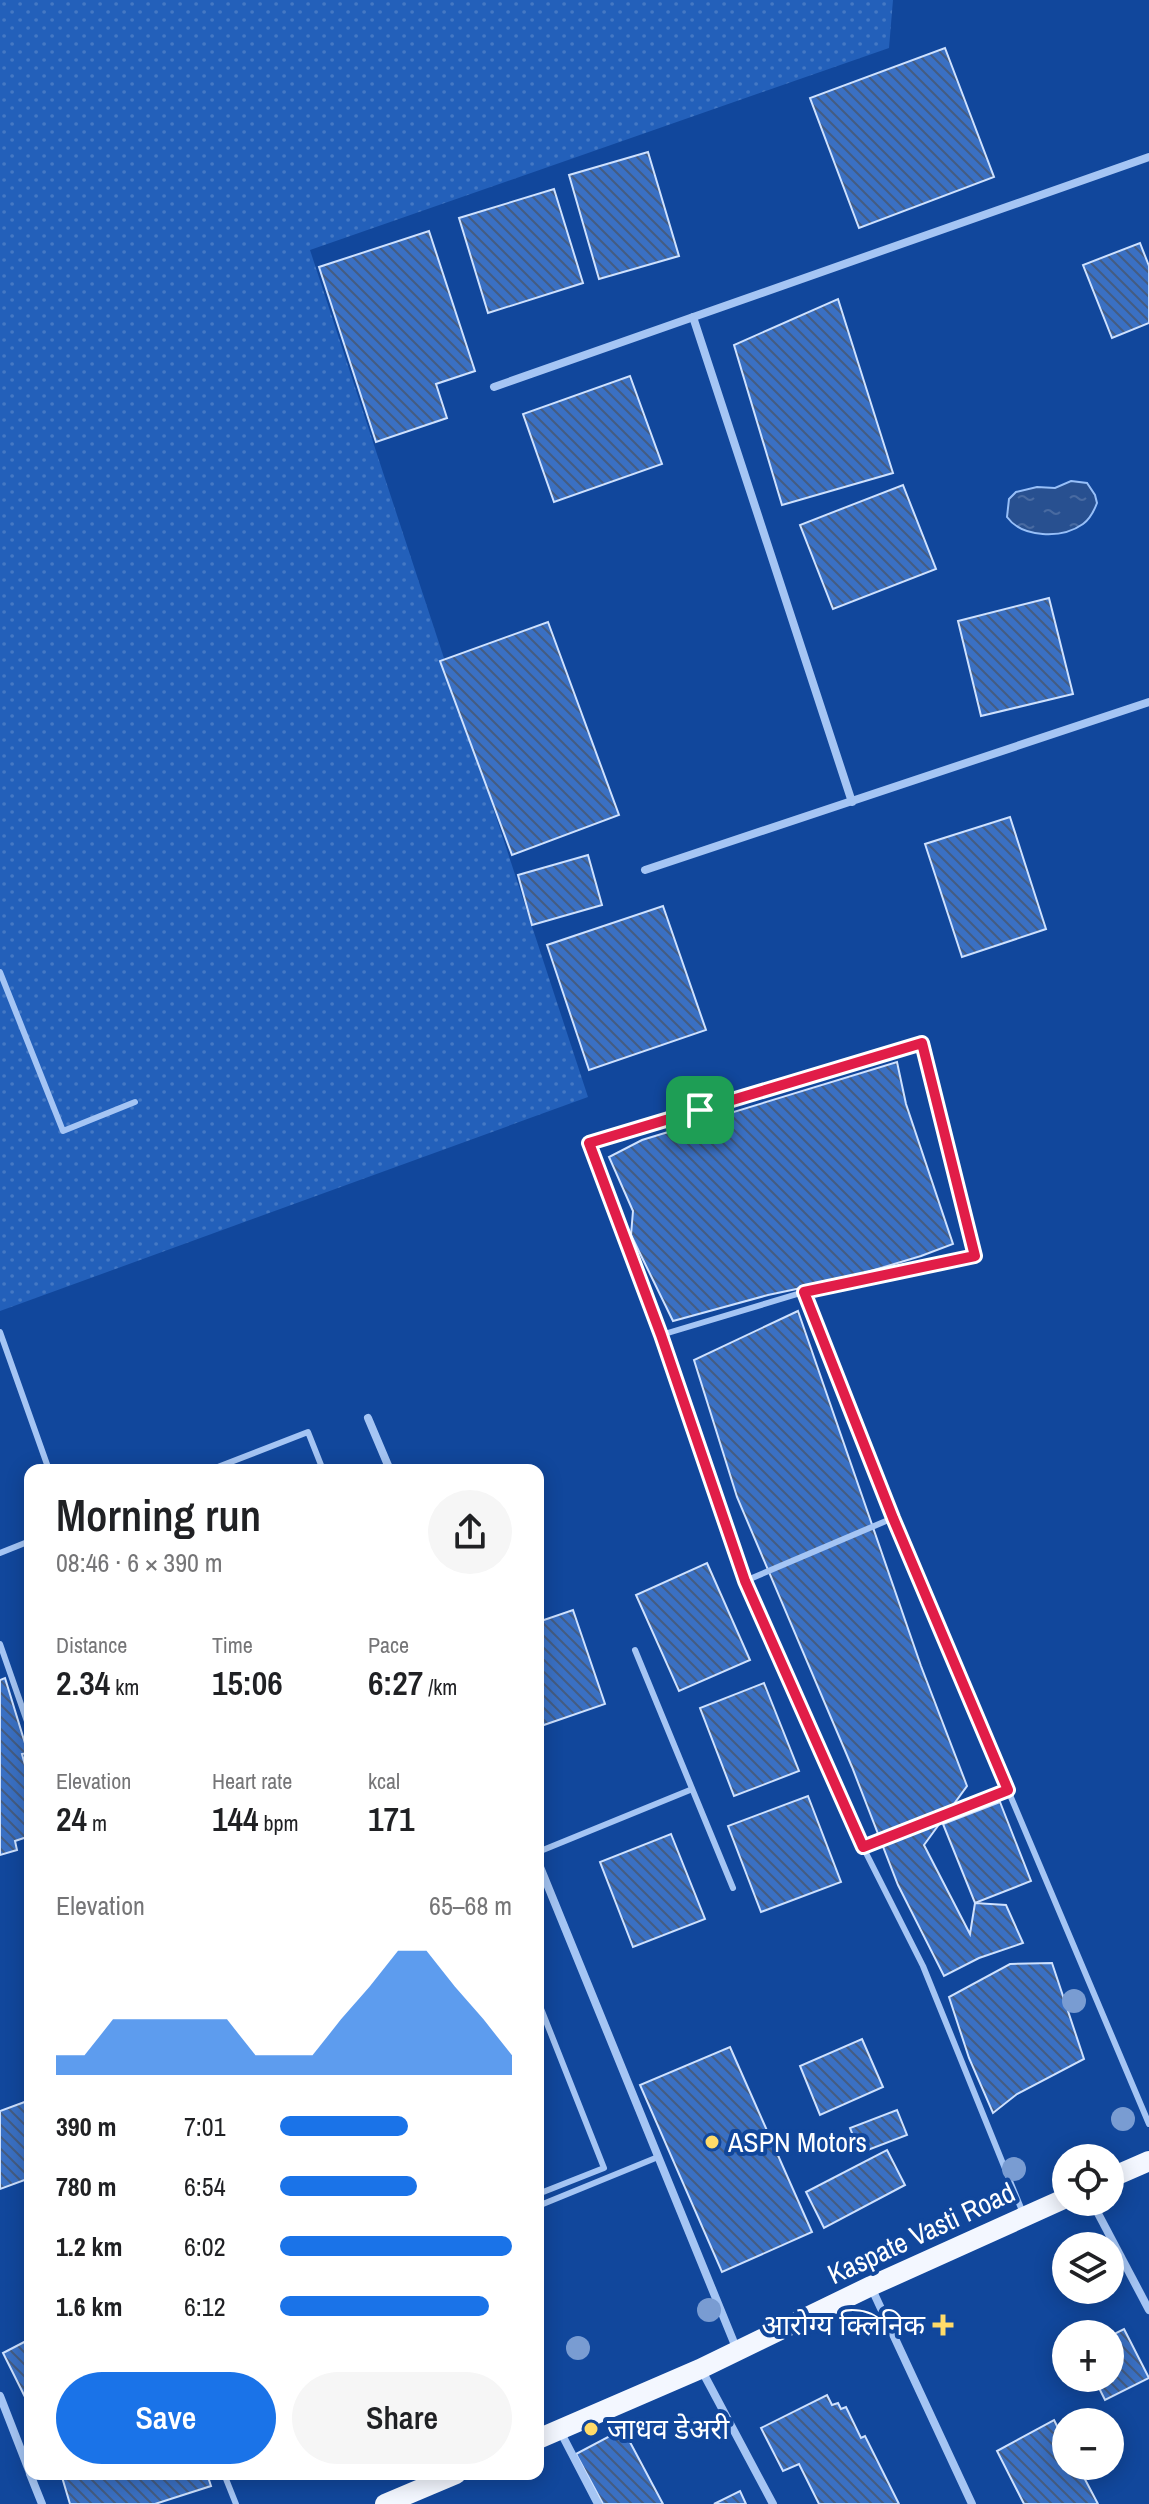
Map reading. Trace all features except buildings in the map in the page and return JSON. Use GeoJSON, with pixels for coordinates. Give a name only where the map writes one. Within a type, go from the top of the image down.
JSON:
{"type":"FeatureCollection","features":[{"type":"Feature","properties":{"kind":"main road"},"geometry":{"type":"LineString","coordinates":[[1124,2172],[1149,2161]]}},
{"type":"Feature","properties":{"kind":"main road","name":"Kaspate Vasti Road"},"geometry":{"type":"LineString","coordinates":[[544,2437],[700,2369],[871,2286],[1052,2204]]}},
{"type":"Feature","properties":{"kind":"main road"},"geometry":{"type":"LineString","coordinates":[[385,2504],[442,2480]]}},
{"type":"Feature","properties":{"kind":"street"},"geometry":{"type":"LineString","coordinates":[[494,387],[1149,157]]}},
{"type":"Feature","properties":{"kind":"street"},"geometry":{"type":"LineString","coordinates":[[693,317],[852,802]]}},
{"type":"Feature","properties":{"kind":"street"},"geometry":{"type":"LineString","coordinates":[[645,870],[1149,702]]}},
{"type":"Feature","properties":{"kind":"street"},"geometry":{"type":"LineString","coordinates":[[368,1418],[387,1464]]}},
{"type":"Feature","properties":{"kind":"street"},"geometry":{"type":"LineString","coordinates":[[544,1877],[737,2351]]}},
{"type":"Feature","properties":{"kind":"street"},"geometry":{"type":"LineString","coordinates":[[1099,2216],[1149,2310]]}},
{"type":"Feature","properties":{"kind":"street"},"geometry":{"type":"LineString","coordinates":[[871,2286],[972,2504]]}},
{"type":"Feature","properties":{"kind":"street"},"geometry":{"type":"LineString","coordinates":[[700,2369],[773,2504]]}},
{"type":"Feature","properties":{"kind":"street"},"geometry":{"type":"LineString","coordinates":[[0,2396],[24,2458]]}},
{"type":"Feature","properties":{"kind":"street"},"geometry":{"type":"LineString","coordinates":[[560,2430],[598,2504]]}},
{"type":"Feature","properties":{"kind":"street"},"geometry":{"type":"LineString","coordinates":[[32,2480],[42,2504]]}},
{"type":"Feature","properties":{"kind":"lane"},"geometry":{"type":"LineString","coordinates":[[0,972],[63,1131],[135,1102]]}},
{"type":"Feature","properties":{"kind":"lane"},"geometry":{"type":"LineString","coordinates":[[661,1335],[804,1292],[975,1256],[922,1043],[589,1143],[661,1335],[745,1581],[863,1847],[923,1966],[1024,2217]]}},
{"type":"Feature","properties":{"kind":"lane"},"geometry":{"type":"LineString","coordinates":[[804,1292],[893,1518],[1149,2124]]}},
{"type":"Feature","properties":{"kind":"lane"},"geometry":{"type":"LineString","coordinates":[[0,1332],[47,1464]]}},
{"type":"Feature","properties":{"kind":"lane"},"geometry":{"type":"LineString","coordinates":[[225,1464],[308,1432],[321,1464]]}},
{"type":"Feature","properties":{"kind":"lane"},"geometry":{"type":"LineString","coordinates":[[745,1581],[893,1518]]}},
{"type":"Feature","properties":{"kind":"lane"},"geometry":{"type":"LineString","coordinates":[[0,1553],[24,1543]]}},
{"type":"Feature","properties":{"kind":"lane"},"geometry":{"type":"LineString","coordinates":[[0,1644],[24,1713]]}},
{"type":"Feature","properties":{"kind":"lane"},"geometry":{"type":"LineString","coordinates":[[635,1650],[690,1790],[733,1888]]}},
{"type":"Feature","properties":{"kind":"lane"},"geometry":{"type":"LineString","coordinates":[[544,1850],[690,1790]]}},
{"type":"Feature","properties":{"kind":"lane"},"geometry":{"type":"LineString","coordinates":[[863,1847],[1008,1790]]}},
{"type":"Feature","properties":{"kind":"lane"},"geometry":{"type":"LineString","coordinates":[[544,2016],[604,2168],[544,2192]]}},
{"type":"Feature","properties":{"kind":"lane"},"geometry":{"type":"LineString","coordinates":[[544,2204],[658,2157]]}},
{"type":"Feature","properties":{"kind":"lane"},"geometry":{"type":"LineString","coordinates":[[226,2480],[236,2504]]}},
{"type":"Feature","properties":{"kind":"shaded area"},"geometry":{"type":"Polygon","coordinates":[[[0,0],[893,0],[889,48],[310,250],[588,1097],[0,1311],[0,0]]]}},
{"type":"Feature","properties":{"kind":"water"},"geometry":{"type":"Polygon","coordinates":[[[1071,481],[1087,483],[1095,495],[1096,506],[1083,524],[1064,532],[1043,534],[1022,529],[1007,517],[1009,499],[1016,492],[1037,487],[1055,488],[1071,481]]]}},
{"type":"Feature","properties":{"kind":"place","name":"ASPN Motors"},"geometry":{"type":"Point","coordinates":[712,2142]}},
{"type":"Feature","properties":{"kind":"place","name":"आरोग्य क्लिनिक"},"geometry":{"type":"Point","coordinates":[943,2325]}},
{"type":"Feature","properties":{"kind":"place","name":"जाधव डेअरी"},"geometry":{"type":"Point","coordinates":[591,2429]}},
{"type":"Feature","properties":{"kind":"route"},"geometry":{"type":"LineString","coordinates":[[922,1043],[975,1256],[804,1292],[893,1518],[1008,1790],[863,1847],[745,1581],[661,1335],[589,1143],[700,1110],[922,1043]]}}]}
